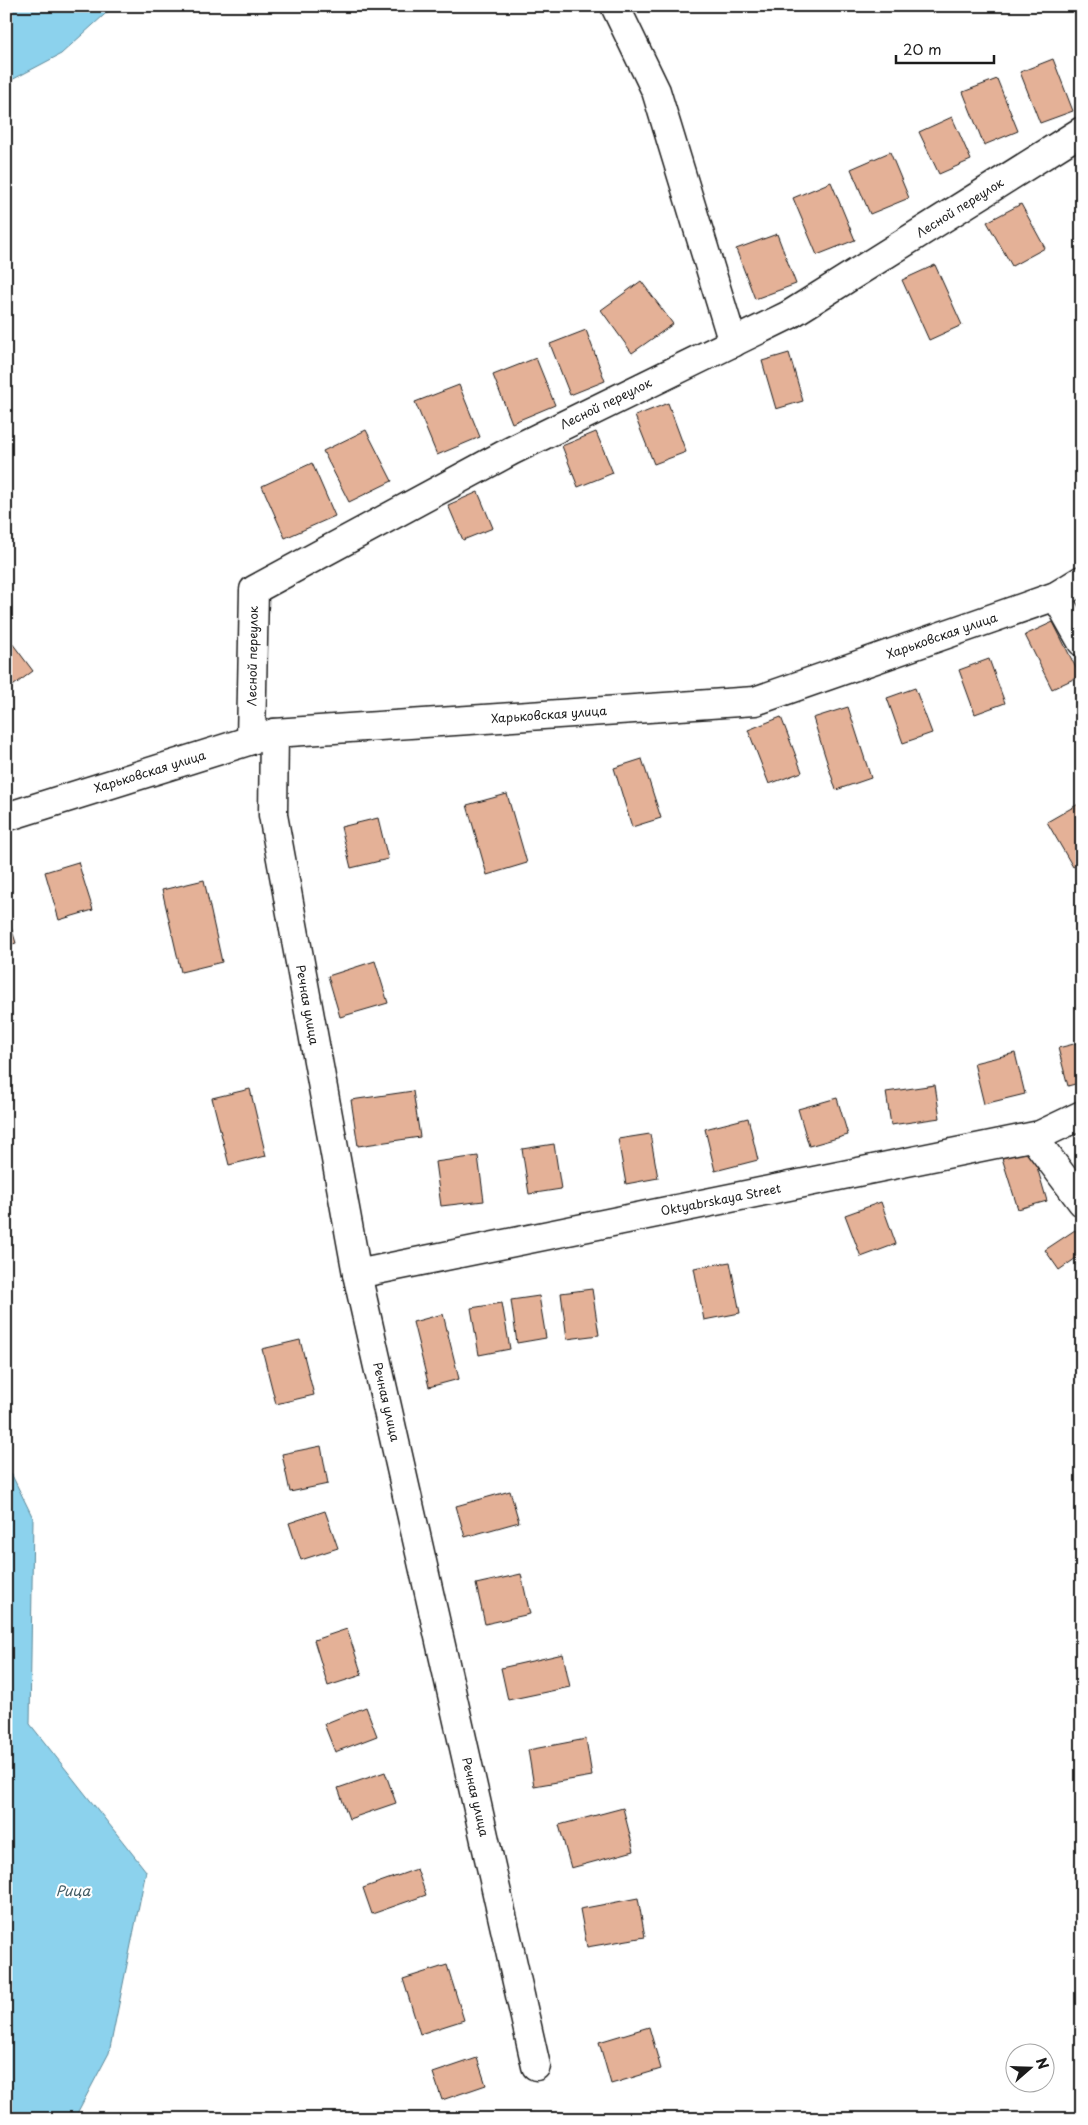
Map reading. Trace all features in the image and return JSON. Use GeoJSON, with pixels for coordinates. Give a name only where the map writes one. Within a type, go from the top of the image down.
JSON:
{"type":"FeatureCollection","features":[{"type":"Feature","properties":{"kind":"street"},"geometry":{"type":"LineString","coordinates":[[615,6],[656,90],[733,342]]}},
{"type":"Feature","properties":{"kind":"street","name":"Лесной переулок"},"geometry":{"type":"LineString","coordinates":[[263,737],[254,590],[511,451],[789,315],[1082,132]]}},
{"type":"Feature","properties":{"kind":"street","name":"Харьковская улица"},"geometry":{"type":"LineString","coordinates":[[6,817],[263,737],[755,701],[1056,596],[1082,580]]}},
{"type":"Feature","properties":{"kind":"street"},"geometry":{"type":"LineString","coordinates":[[1056,596],[1082,642]]}},
{"type":"Feature","properties":{"kind":"street","name":"Речная улица"},"geometry":{"type":"LineString","coordinates":[[263,737],[273,815],[357,1274],[536,2066]]}},
{"type":"Feature","properties":{"kind":"street","name":"Oktyabrskaya Street"},"geometry":{"type":"LineString","coordinates":[[357,1274],[1032,1137],[1082,1115]]}},
{"type":"Feature","properties":{"kind":"street"},"geometry":{"type":"LineString","coordinates":[[1032,1137],[1082,1202]]}},
{"type":"Feature","properties":{"kind":"water"},"geometry":{"type":"Polygon","coordinates":[[[6,6],[114,6],[61,54],[6,83],[6,6]]]}},
{"type":"Feature","properties":{"kind":"water","name":"Рица"},"geometry":{"type":"Polygon","coordinates":[[[6,1463],[33,1518],[30,1724],[146,1871],[109,2053],[74,2119],[6,2119],[6,1463]]]}},
{"type":"Feature","properties":{"kind":"building"},"geometry":{"type":"Polygon","coordinates":[[[1053,59],[1073,111],[1040,123],[1020,72],[1053,59]]]}},
{"type":"Feature","properties":{"kind":"building"},"geometry":{"type":"Polygon","coordinates":[[[997,79],[1018,131],[984,145],[963,92],[997,79]]]}},
{"type":"Feature","properties":{"kind":"building"},"geometry":{"type":"Polygon","coordinates":[[[952,117],[971,160],[939,174],[919,132],[952,117]]]}},
{"type":"Feature","properties":{"kind":"building"},"geometry":{"type":"Polygon","coordinates":[[[890,152],[909,198],[870,214],[851,169],[890,152]]]}},
{"type":"Feature","properties":{"kind":"building"},"geometry":{"type":"Polygon","coordinates":[[[831,182],[855,240],[817,255],[793,198],[831,182]]]}},
{"type":"Feature","properties":{"kind":"building"},"geometry":{"type":"Polygon","coordinates":[[[1021,204],[1045,248],[1012,266],[987,222],[1021,204]]]}},
{"type":"Feature","properties":{"kind":"building"},"geometry":{"type":"Polygon","coordinates":[[[777,234],[796,284],[755,299],[736,249],[777,234]]]}},
{"type":"Feature","properties":{"kind":"building"},"geometry":{"type":"Polygon","coordinates":[[[935,265],[962,325],[929,340],[902,280],[935,265]]]}},
{"type":"Feature","properties":{"kind":"building"},"geometry":{"type":"Polygon","coordinates":[[[641,281],[673,324],[632,353],[601,310],[641,281]]]}},
{"type":"Feature","properties":{"kind":"building"},"geometry":{"type":"Polygon","coordinates":[[[586,330],[605,381],[570,395],[550,344],[586,330]]]}},
{"type":"Feature","properties":{"kind":"building"},"geometry":{"type":"Polygon","coordinates":[[[789,353],[803,401],[776,409],[762,361],[789,353]]]}},
{"type":"Feature","properties":{"kind":"building"},"geometry":{"type":"Polygon","coordinates":[[[536,358],[555,405],[512,423],[493,375],[536,358]]]}},
{"type":"Feature","properties":{"kind":"building"},"geometry":{"type":"Polygon","coordinates":[[[459,385],[480,437],[437,455],[415,402],[459,385]]]}},
{"type":"Feature","properties":{"kind":"building"},"geometry":{"type":"Polygon","coordinates":[[[668,403],[686,452],[654,464],[635,416],[668,403]]]}},
{"type":"Feature","properties":{"kind":"building"},"geometry":{"type":"Polygon","coordinates":[[[366,430],[392,481],[349,502],[323,451],[366,430]]]}},
{"type":"Feature","properties":{"kind":"building"},"geometry":{"type":"Polygon","coordinates":[[[596,432],[613,473],[578,487],[562,446],[596,432]]]}},
{"type":"Feature","properties":{"kind":"building"},"geometry":{"type":"Polygon","coordinates":[[[312,463],[335,516],[285,538],[262,486],[312,463]]]}},
{"type":"Feature","properties":{"kind":"building"},"geometry":{"type":"Polygon","coordinates":[[[478,492],[493,528],[463,540],[448,505],[478,492]]]}},
{"type":"Feature","properties":{"kind":"building"},"geometry":{"type":"Polygon","coordinates":[[[1053,622],[1080,676],[1052,689],[1025,635],[1053,622]]]}},
{"type":"Feature","properties":{"kind":"building"},"geometry":{"type":"Polygon","coordinates":[[[6,635],[33,671],[6,691],[6,635]]]}},
{"type":"Feature","properties":{"kind":"building"},"geometry":{"type":"Polygon","coordinates":[[[989,659],[1005,703],[975,714],[959,670],[989,659]]]}},
{"type":"Feature","properties":{"kind":"building"},"geometry":{"type":"Polygon","coordinates":[[[915,688],[932,733],[903,743],[887,698],[915,688]]]}},
{"type":"Feature","properties":{"kind":"building"},"geometry":{"type":"Polygon","coordinates":[[[848,707],[871,778],[836,790],[813,718],[848,707]]]}},
{"type":"Feature","properties":{"kind":"building"},"geometry":{"type":"Polygon","coordinates":[[[781,717],[802,772],[769,784],[748,730],[781,717]]]}},
{"type":"Feature","properties":{"kind":"building"},"geometry":{"type":"Polygon","coordinates":[[[642,759],[661,818],[632,827],[614,768],[642,759]]]}},
{"type":"Feature","properties":{"kind":"building"},"geometry":{"type":"Polygon","coordinates":[[[507,794],[527,863],[487,875],[467,805],[507,794]]]}},
{"type":"Feature","properties":{"kind":"building"},"geometry":{"type":"Polygon","coordinates":[[[1082,802],[1082,862],[1073,867],[1047,822],[1082,802]]]}},
{"type":"Feature","properties":{"kind":"building"},"geometry":{"type":"Polygon","coordinates":[[[378,818],[388,859],[351,868],[341,827],[378,818]]]}},
{"type":"Feature","properties":{"kind":"building"},"geometry":{"type":"Polygon","coordinates":[[[78,862],[93,910],[59,920],[45,872],[78,862]]]}},
{"type":"Feature","properties":{"kind":"building"},"geometry":{"type":"Polygon","coordinates":[[[204,880],[222,962],[181,972],[162,890],[204,880]]]}},
{"type":"Feature","properties":{"kind":"building"},"geometry":{"type":"Polygon","coordinates":[[[6,911],[16,943],[6,946],[6,911]]]}},
{"type":"Feature","properties":{"kind":"building"},"geometry":{"type":"Polygon","coordinates":[[[375,961],[388,1003],[340,1017],[328,976],[375,961]]]}},
{"type":"Feature","properties":{"kind":"building"},"geometry":{"type":"Polygon","coordinates":[[[1082,1042],[1082,1082],[1068,1086],[1058,1048],[1082,1042]]]}},
{"type":"Feature","properties":{"kind":"building"},"geometry":{"type":"Polygon","coordinates":[[[1015,1053],[1025,1094],[984,1104],[974,1063],[1015,1053]]]}},
{"type":"Feature","properties":{"kind":"building"},"geometry":{"type":"Polygon","coordinates":[[[935,1085],[940,1118],[891,1125],[886,1092],[935,1085]]]}},
{"type":"Feature","properties":{"kind":"building"},"geometry":{"type":"Polygon","coordinates":[[[250,1089],[266,1156],[229,1165],[212,1098],[250,1089]]]}},
{"type":"Feature","properties":{"kind":"building"},"geometry":{"type":"Polygon","coordinates":[[[413,1091],[420,1137],[358,1146],[351,1100],[413,1091]]]}},
{"type":"Feature","properties":{"kind":"building"},"geometry":{"type":"Polygon","coordinates":[[[837,1098],[848,1135],[809,1146],[798,1109],[837,1098]]]}},
{"type":"Feature","properties":{"kind":"building"},"geometry":{"type":"Polygon","coordinates":[[[748,1118],[758,1160],[715,1171],[705,1129],[748,1118]]]}},
{"type":"Feature","properties":{"kind":"building"},"geometry":{"type":"Polygon","coordinates":[[[650,1134],[658,1178],[626,1184],[618,1139],[650,1134]]]}},
{"type":"Feature","properties":{"kind":"building"},"geometry":{"type":"Polygon","coordinates":[[[554,1144],[561,1189],[529,1194],[522,1149],[554,1144]]]}},
{"type":"Feature","properties":{"kind":"building"},"geometry":{"type":"Polygon","coordinates":[[[1032,1150],[1047,1201],[1018,1209],[1002,1158],[1032,1150]]]}},
{"type":"Feature","properties":{"kind":"building"},"geometry":{"type":"Polygon","coordinates":[[[478,1156],[484,1201],[441,1206],[435,1162],[478,1156]]]}},
{"type":"Feature","properties":{"kind":"building"},"geometry":{"type":"Polygon","coordinates":[[[881,1202],[896,1244],[861,1257],[845,1215],[881,1202]]]}},
{"type":"Feature","properties":{"kind":"building"},"geometry":{"type":"Polygon","coordinates":[[[1075,1230],[1082,1240],[1082,1254],[1059,1270],[1045,1250],[1075,1230]]]}},
{"type":"Feature","properties":{"kind":"building"},"geometry":{"type":"Polygon","coordinates":[[[730,1262],[740,1313],[704,1320],[694,1268],[730,1262]]]}},
{"type":"Feature","properties":{"kind":"building"},"geometry":{"type":"Polygon","coordinates":[[[592,1289],[599,1335],[567,1339],[561,1293],[592,1289]]]}},
{"type":"Feature","properties":{"kind":"building"},"geometry":{"type":"Polygon","coordinates":[[[539,1296],[546,1338],[517,1343],[511,1300],[539,1296]]]}},
{"type":"Feature","properties":{"kind":"building"},"geometry":{"type":"Polygon","coordinates":[[[502,1303],[510,1349],[479,1355],[471,1308],[502,1303]]]}},
{"type":"Feature","properties":{"kind":"building"},"geometry":{"type":"Polygon","coordinates":[[[443,1314],[459,1379],[429,1387],[413,1322],[443,1314]]]}},
{"type":"Feature","properties":{"kind":"building"},"geometry":{"type":"Polygon","coordinates":[[[300,1340],[314,1395],[276,1404],[262,1349],[300,1340]]]}},
{"type":"Feature","properties":{"kind":"building"},"geometry":{"type":"Polygon","coordinates":[[[321,1446],[328,1484],[290,1492],[282,1454],[321,1446]]]}},
{"type":"Feature","properties":{"kind":"building"},"geometry":{"type":"Polygon","coordinates":[[[510,1491],[519,1522],[465,1537],[456,1506],[510,1491]]]}},
{"type":"Feature","properties":{"kind":"building"},"geometry":{"type":"Polygon","coordinates":[[[325,1511],[338,1548],[301,1560],[289,1523],[325,1511]]]}},
{"type":"Feature","properties":{"kind":"building"},"geometry":{"type":"Polygon","coordinates":[[[521,1574],[530,1614],[485,1624],[476,1584],[521,1574]]]}},
{"type":"Feature","properties":{"kind":"building"},"geometry":{"type":"Polygon","coordinates":[[[347,1629],[362,1675],[328,1686],[314,1640],[347,1629]]]}},
{"type":"Feature","properties":{"kind":"building"},"geometry":{"type":"Polygon","coordinates":[[[563,1654],[570,1687],[508,1700],[501,1668],[563,1654]]]}},
{"type":"Feature","properties":{"kind":"building"},"geometry":{"type":"Polygon","coordinates":[[[366,1707],[377,1736],[335,1752],[324,1724],[366,1707]]]}},
{"type":"Feature","properties":{"kind":"building"},"geometry":{"type":"Polygon","coordinates":[[[586,1739],[592,1776],[534,1786],[528,1750],[586,1739]]]}},
{"type":"Feature","properties":{"kind":"building"},"geometry":{"type":"Polygon","coordinates":[[[385,1772],[396,1803],[349,1819],[338,1788],[385,1772]]]}},
{"type":"Feature","properties":{"kind":"building"},"geometry":{"type":"Polygon","coordinates":[[[623,1808],[634,1851],[571,1868],[559,1825],[623,1808]]]}},
{"type":"Feature","properties":{"kind":"building"},"geometry":{"type":"Polygon","coordinates":[[[417,1869],[426,1895],[372,1914],[363,1888],[417,1869]]]}},
{"type":"Feature","properties":{"kind":"building"},"geometry":{"type":"Polygon","coordinates":[[[638,1898],[645,1937],[587,1947],[580,1909],[638,1898]]]}},
{"type":"Feature","properties":{"kind":"building"},"geometry":{"type":"Polygon","coordinates":[[[447,1965],[464,2020],[420,2034],[403,1979],[447,1965]]]}},
{"type":"Feature","properties":{"kind":"building"},"geometry":{"type":"Polygon","coordinates":[[[649,2027],[661,2069],[611,2084],[599,2042],[649,2027]]]}},
{"type":"Feature","properties":{"kind":"building"},"geometry":{"type":"Polygon","coordinates":[[[477,2058],[486,2085],[442,2100],[433,2073],[477,2058]]]}}]}
